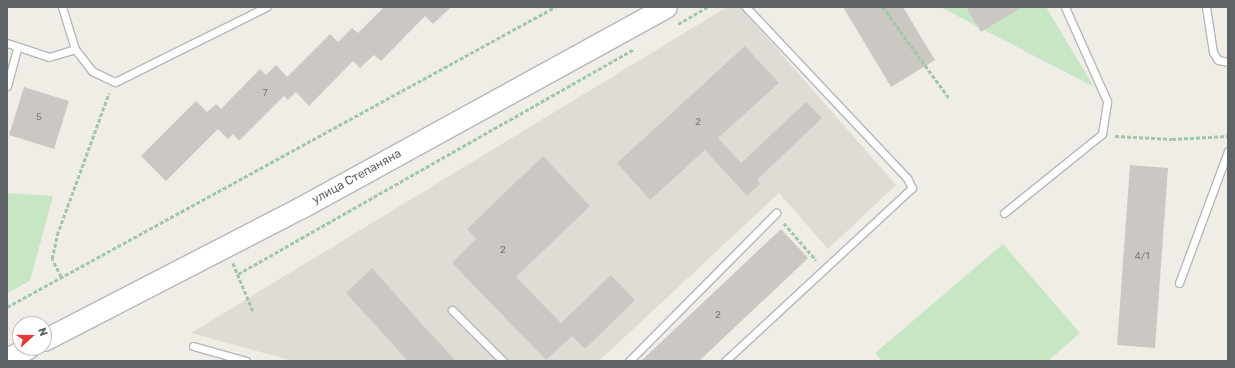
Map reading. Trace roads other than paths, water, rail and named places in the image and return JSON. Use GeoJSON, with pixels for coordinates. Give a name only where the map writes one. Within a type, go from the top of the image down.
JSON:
{"type":"FeatureCollection","features":[{"type":"Feature","properties":{"kind":"main road","name":"улица Степаняна"},"geometry":{"type":"LineString","coordinates":[[52,336],[226,246],[666,7]]}},
{"type":"Feature","properties":{"kind":"lane"},"geometry":{"type":"LineString","coordinates":[[62,7],[75,49],[92,71],[115,82],[266,7]]}},
{"type":"Feature","properties":{"kind":"lane"},"geometry":{"type":"LineString","coordinates":[[724,361],[825,270],[912,188],[907,178],[746,7]]}},
{"type":"Feature","properties":{"kind":"lane"},"geometry":{"type":"LineString","coordinates":[[1004,213],[1102,134],[1107,101],[1065,7]]}},
{"type":"Feature","properties":{"kind":"lane"},"geometry":{"type":"LineString","coordinates":[[1206,7],[1213,52],[1218,60],[1228,62]]}},
{"type":"Feature","properties":{"kind":"lane"},"geometry":{"type":"LineString","coordinates":[[7,43],[17,49],[49,56],[75,49]]}},
{"type":"Feature","properties":{"kind":"lane"},"geometry":{"type":"LineString","coordinates":[[7,86],[17,49]]}},
{"type":"Feature","properties":{"kind":"lane"},"geometry":{"type":"LineString","coordinates":[[1179,283],[1228,151]]}},
{"type":"Feature","properties":{"kind":"lane"},"geometry":{"type":"LineString","coordinates":[[630,361],[776,213]]}},
{"type":"Feature","properties":{"kind":"lane"},"geometry":{"type":"LineString","coordinates":[[452,310],[503,361]]}},
{"type":"Feature","properties":{"kind":"lane"},"geometry":{"type":"LineString","coordinates":[[193,346],[246,361]]}}]}
